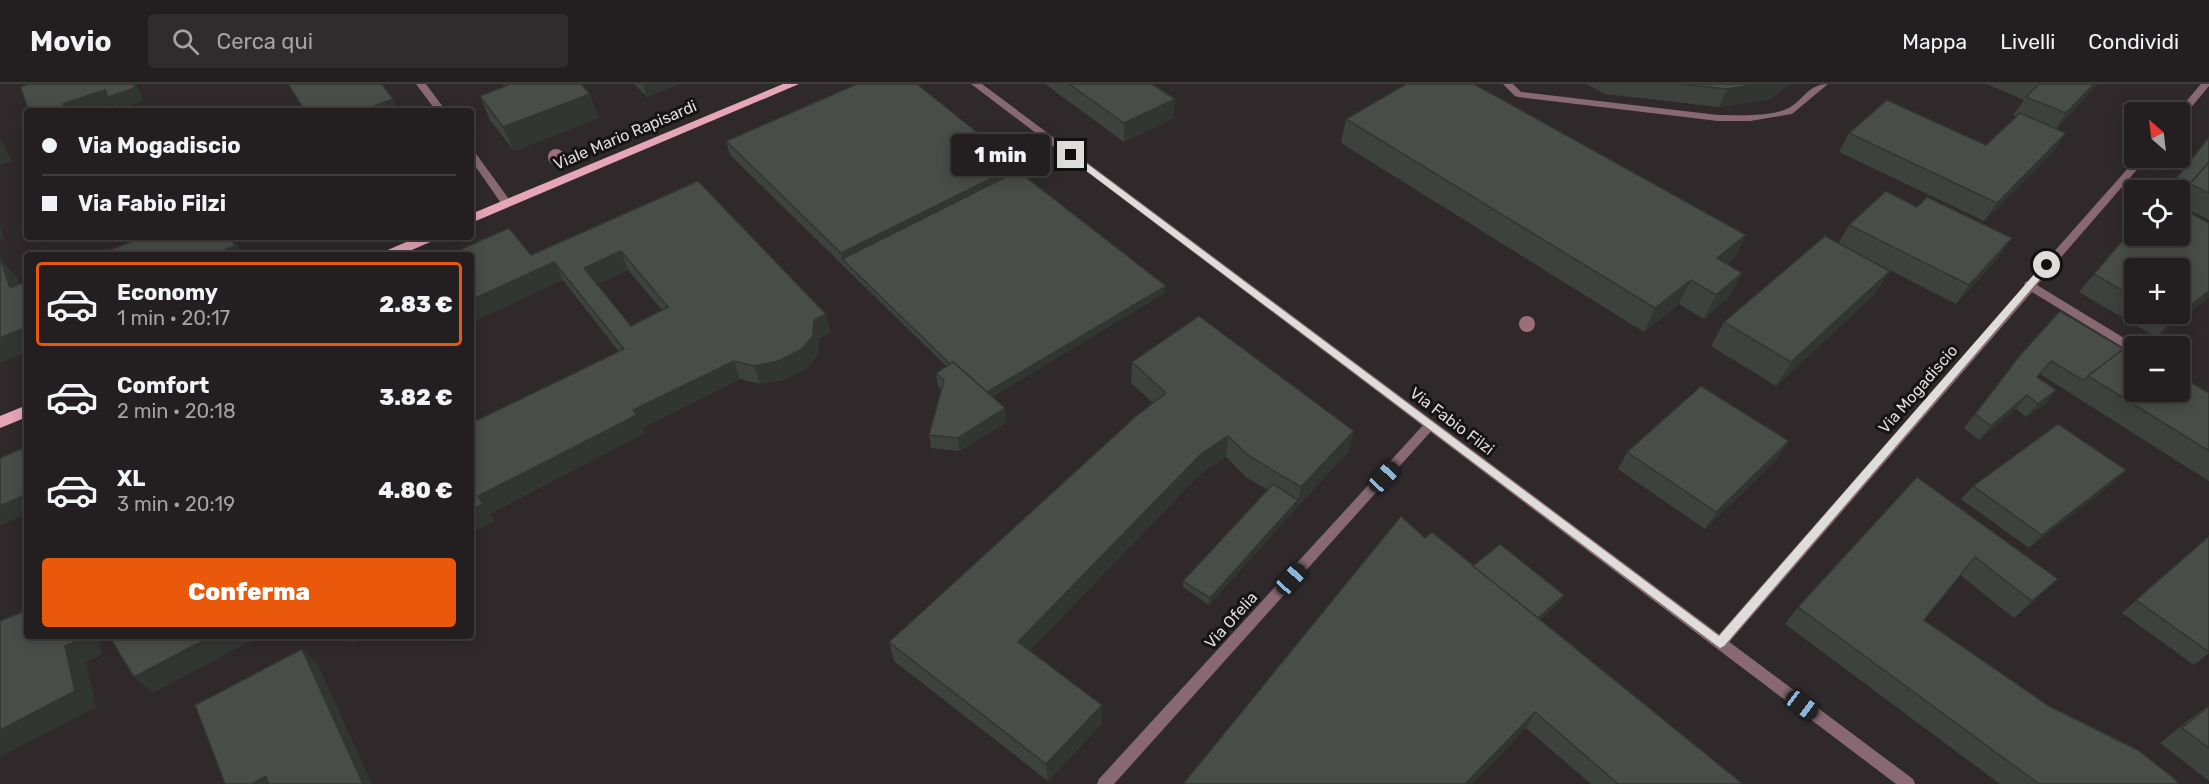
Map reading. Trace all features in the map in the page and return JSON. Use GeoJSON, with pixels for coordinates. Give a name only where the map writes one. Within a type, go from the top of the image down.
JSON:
{"type":"FeatureCollection","features":[{"type":"Feature","properties":{"kind":"main road","name":"Viale Mario Rapisardi"},"geometry":{"type":"LineString","coordinates":[[474,218],[793,84]]}},
{"type":"Feature","properties":{"kind":"main road"},"geometry":{"type":"LineString","coordinates":[[395,252],[423,240]]}},
{"type":"Feature","properties":{"kind":"main road"},"geometry":{"type":"LineString","coordinates":[[0,422],[24,412]]}},
{"type":"Feature","properties":{"kind":"street"},"geometry":{"type":"LineString","coordinates":[[421,84],[439,108]]}},
{"type":"Feature","properties":{"kind":"street","name":"Via Fabio Filzi"},"geometry":{"type":"LineString","coordinates":[[976,84],[1908,784]]}},
{"type":"Feature","properties":{"kind":"street"},"geometry":{"type":"LineString","coordinates":[[1508,84],[1518,94],[1718,118],[1750,118],[1789,112],[1823,84]]}},
{"type":"Feature","properties":{"kind":"street"},"geometry":{"type":"LineString","coordinates":[[2190,103],[2206,84]]}},
{"type":"Feature","properties":{"kind":"street"},"geometry":{"type":"LineString","coordinates":[[2199,93],[2209,98]]}},
{"type":"Feature","properties":{"kind":"street"},"geometry":{"type":"LineString","coordinates":[[474,157],[507,204]]}},
{"type":"Feature","properties":{"kind":"street","name":"Via Mogadiscio"},"geometry":{"type":"LineString","coordinates":[[1720,643],[2133,168]]}},
{"type":"Feature","properties":{"kind":"street"},"geometry":{"type":"LineString","coordinates":[[2029,285],[2124,344]]}},
{"type":"Feature","properties":{"kind":"street","name":"Via Ofelia"},"geometry":{"type":"LineString","coordinates":[[1104,784],[1430,425]]}},
{"type":"Feature","properties":{"kind":"building"},"geometry":{"type":"Polygon","coordinates":[[[28,84],[133,84],[135,88],[108,97],[105,90],[63,104],[65,108],[28,108],[20,87],[28,84]]]}},
{"type":"Feature","properties":{"kind":"building"},"geometry":{"type":"Polygon","coordinates":[[[288,84],[382,84],[393,99],[369,108],[303,108],[288,84]]]}},
{"type":"Feature","properties":{"kind":"building"},"geometry":{"type":"Polygon","coordinates":[[[507,84],[581,84],[590,94],[503,127],[480,96],[507,84]]]}},
{"type":"Feature","properties":{"kind":"building"},"geometry":{"type":"Polygon","coordinates":[[[857,84],[917,84],[1018,165],[841,253],[726,141],[857,84]]]}},
{"type":"Feature","properties":{"kind":"building"},"geometry":{"type":"Polygon","coordinates":[[[1069,84],[1152,84],[1175,99],[1124,123],[1069,84]]]}},
{"type":"Feature","properties":{"kind":"building"},"geometry":{"type":"Polygon","coordinates":[[[1406,84],[1474,84],[1746,235],[1717,258],[1742,273],[1716,295],[1691,280],[1655,308],[1346,119],[1406,84]]]}},
{"type":"Feature","properties":{"kind":"building"},"geometry":{"type":"Polygon","coordinates":[[[1682,84],[1758,84],[1727,89],[1682,84]]]}},
{"type":"Feature","properties":{"kind":"building"},"geometry":{"type":"Polygon","coordinates":[[[2039,84],[2094,84],[2066,113],[2026,97],[2039,84]]]}},
{"type":"Feature","properties":{"kind":"building"},"geometry":{"type":"Polygon","coordinates":[[[1887,100],[1986,145],[2020,113],[2066,133],[1997,203],[1849,133],[1887,100]]]}},
{"type":"Feature","properties":{"kind":"building"},"geometry":{"type":"Polygon","coordinates":[[[2209,137],[2209,162],[2190,183],[2190,180],[2175,180],[2184,168],[2190,168],[2190,161],[2209,137]]]}},
{"type":"Feature","properties":{"kind":"building"},"geometry":{"type":"Polygon","coordinates":[[[2209,162],[2209,193],[2190,184],[2209,162]]]}},
{"type":"Feature","properties":{"kind":"building"},"geometry":{"type":"Polygon","coordinates":[[[1018,171],[1166,286],[987,392],[953,362],[950,364],[842,259],[1018,171]]]}},
{"type":"Feature","properties":{"kind":"building"},"geometry":{"type":"Polygon","coordinates":[[[698,181],[826,314],[814,320],[813,336],[802,349],[779,361],[754,366],[734,361],[633,410],[637,415],[478,496],[483,504],[474,508],[474,422],[624,349],[554,262],[474,299],[474,252],[455,252],[509,228],[531,255],[698,181]],[[621,251],[584,268],[631,326],[668,307],[621,251]]]}},
{"type":"Feature","properties":{"kind":"building"},"geometry":{"type":"Polygon","coordinates":[[[1886,191],[1917,207],[1927,197],[2012,238],[1969,285],[1849,225],[1886,191]]]}},
{"type":"Feature","properties":{"kind":"building"},"geometry":{"type":"Polygon","coordinates":[[[2190,213],[2209,223],[2209,291],[2190,306],[2190,258],[2124,258],[2124,291],[2094,274],[2124,239],[2124,246],[2190,246],[2190,213]]]}},
{"type":"Feature","properties":{"kind":"building"},"geometry":{"type":"Polygon","coordinates":[[[1825,236],[1890,271],[1791,362],[1724,322],[1825,236]]]}},
{"type":"Feature","properties":{"kind":"building"},"geometry":{"type":"Polygon","coordinates":[[[136,240],[232,240],[235,246],[219,252],[104,252],[136,240]]]}},
{"type":"Feature","properties":{"kind":"building"},"geometry":{"type":"Polygon","coordinates":[[[0,258],[10,288],[24,282],[24,328],[0,338],[0,258]]]}},
{"type":"Feature","properties":{"kind":"building"},"geometry":{"type":"Polygon","coordinates":[[[2060,311],[2124,349],[2084,381],[2051,361],[2037,377],[2056,390],[2038,404],[2027,395],[1991,426],[1975,414],[2021,354],[2060,311]]]}},
{"type":"Feature","properties":{"kind":"building"},"geometry":{"type":"Polygon","coordinates":[[[1199,316],[1354,431],[1301,487],[1249,456],[1228,436],[1201,454],[1018,642],[1102,705],[1046,764],[889,642],[1135,417],[1166,393],[1132,362],[1199,316]]]}},
{"type":"Feature","properties":{"kind":"building"},"geometry":{"type":"Polygon","coordinates":[[[2124,349],[2124,398],[2088,376],[2124,349]]]}},
{"type":"Feature","properties":{"kind":"building"},"geometry":{"type":"Polygon","coordinates":[[[953,362],[1005,408],[958,438],[929,435],[944,380],[936,373],[953,362]]]}},
{"type":"Feature","properties":{"kind":"building"},"geometry":{"type":"Polygon","coordinates":[[[2190,382],[2209,393],[2209,451],[2130,402],[2190,402],[2190,382]]]}},
{"type":"Feature","properties":{"kind":"building"},"geometry":{"type":"Polygon","coordinates":[[[1701,386],[1789,441],[1716,512],[1627,452],[1701,386]]]}},
{"type":"Feature","properties":{"kind":"building"},"geometry":{"type":"Polygon","coordinates":[[[2058,424],[2126,470],[2042,535],[1973,486],[2058,424]]]}},
{"type":"Feature","properties":{"kind":"building"},"geometry":{"type":"Polygon","coordinates":[[[24,447],[24,495],[0,506],[0,458],[24,447]]]}},
{"type":"Feature","properties":{"kind":"building"},"geometry":{"type":"Polygon","coordinates":[[[1917,477],[2058,579],[2032,601],[1975,557],[1924,620],[2049,706],[2138,750],[2179,784],[2039,784],[1798,607],[1917,477]]]}},
{"type":"Feature","properties":{"kind":"building"},"geometry":{"type":"Polygon","coordinates":[[[1273,484],[1298,500],[1210,598],[1183,581],[1273,484]]]}},
{"type":"Feature","properties":{"kind":"building"},"geometry":{"type":"Polygon","coordinates":[[[1401,516],[1425,538],[1432,532],[1743,784],[1618,784],[1535,712],[1465,784],[1183,784],[1401,516]]]}},
{"type":"Feature","properties":{"kind":"building"},"geometry":{"type":"Polygon","coordinates":[[[2209,536],[2209,652],[2136,600],[2209,536]]]}},
{"type":"Feature","properties":{"kind":"building"},"geometry":{"type":"Polygon","coordinates":[[[1500,544],[1564,595],[1538,618],[1473,566],[1500,544]]]}},
{"type":"Feature","properties":{"kind":"building"},"geometry":{"type":"Polygon","coordinates":[[[24,611],[24,639],[82,639],[65,646],[75,691],[0,730],[0,621],[24,611]]]}},
{"type":"Feature","properties":{"kind":"building"},"geometry":{"type":"Polygon","coordinates":[[[111,639],[206,639],[134,677],[111,639]]]}},
{"type":"Feature","properties":{"kind":"building"},"geometry":{"type":"Polygon","coordinates":[[[302,649],[363,784],[269,784],[266,776],[252,784],[225,784],[195,705],[302,649]]]}},
{"type":"Feature","properties":{"kind":"building"},"geometry":{"type":"Polygon","coordinates":[[[2209,706],[2209,748],[2182,728],[2209,706]]]}},
{"type":"Feature","properties":{"kind":"route"},"geometry":{"type":"LineString","coordinates":[[1071,155],[1720,643],[2047,265]]}}]}
